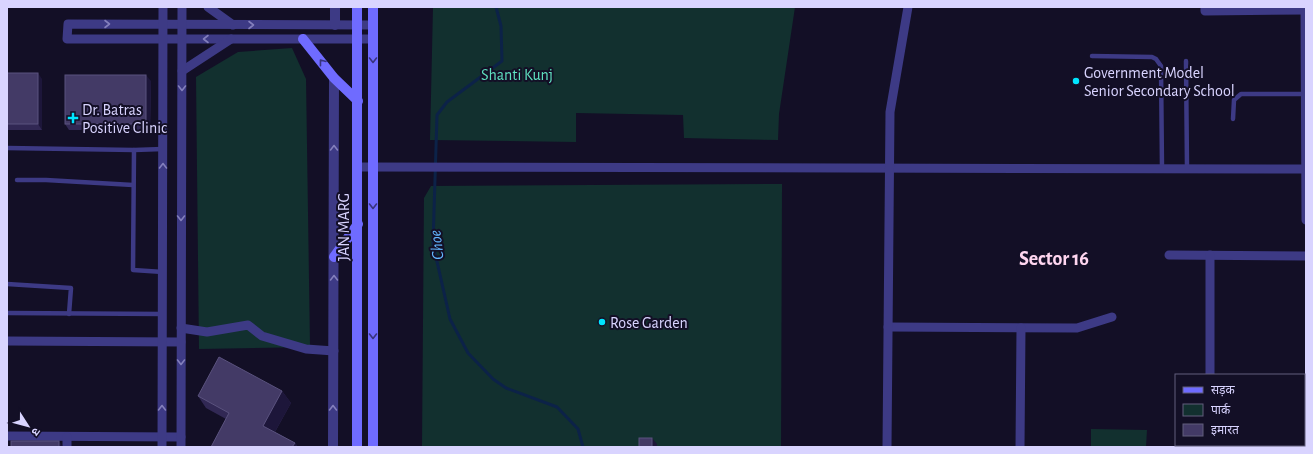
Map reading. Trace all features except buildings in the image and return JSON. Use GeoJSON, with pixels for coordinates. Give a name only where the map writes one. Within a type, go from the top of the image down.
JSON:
{"type":"FeatureCollection","features":[{"type":"Feature","properties":{"kind":"main road","name":"JAN MARG"},"geometry":{"type":"LineString","coordinates":[[357,7],[357,447]]}},
{"type":"Feature","properties":{"kind":"main road","name":"JAN MARG"},"geometry":{"type":"LineString","coordinates":[[373,7],[373,447]]}},
{"type":"Feature","properties":{"kind":"main road"},"geometry":{"type":"LineString","coordinates":[[303,39],[334,78],[358,101]]}},
{"type":"Feature","properties":{"kind":"main road"},"geometry":{"type":"LineString","coordinates":[[334,256],[358,224]]}},
{"type":"Feature","properties":{"kind":"street"},"geometry":{"type":"LineString","coordinates":[[162,447],[163,7]]}},
{"type":"Feature","properties":{"kind":"street"},"geometry":{"type":"LineString","coordinates":[[181,447],[182,7]]}},
{"type":"Feature","properties":{"kind":"street"},"geometry":{"type":"LineString","coordinates":[[208,7],[232,24]]}},
{"type":"Feature","properties":{"kind":"street"},"geometry":{"type":"LineString","coordinates":[[335,7],[335,25]]}},
{"type":"Feature","properties":{"kind":"street"},"geometry":{"type":"LineString","coordinates":[[887,447],[890,112],[908,7]]}},
{"type":"Feature","properties":{"kind":"street"},"geometry":{"type":"LineString","coordinates":[[1205,7],[1205,10],[1305,9],[1306,220]]}},
{"type":"Feature","properties":{"kind":"street"},"geometry":{"type":"LineString","coordinates":[[373,25],[68,24],[67,39],[373,39]]}},
{"type":"Feature","properties":{"kind":"street"},"geometry":{"type":"LineString","coordinates":[[182,71],[231,39]]}},
{"type":"Feature","properties":{"kind":"street"},"geometry":{"type":"LineString","coordinates":[[333,447],[334,78]]}},
{"type":"Feature","properties":{"kind":"street"},"geometry":{"type":"LineString","coordinates":[[358,167],[1306,169]]}},
{"type":"Feature","properties":{"kind":"street"},"geometry":{"type":"LineString","coordinates":[[1170,255],[1306,256]]}},
{"type":"Feature","properties":{"kind":"street"},"geometry":{"type":"LineString","coordinates":[[1210,255],[1210,374]]}},
{"type":"Feature","properties":{"kind":"street"},"geometry":{"type":"LineString","coordinates":[[888,327],[1076,328],[1112,317]]}},
{"type":"Feature","properties":{"kind":"street"},"geometry":{"type":"LineString","coordinates":[[181,328],[207,332],[248,326],[262,336],[306,349],[334,352]]}},
{"type":"Feature","properties":{"kind":"street"},"geometry":{"type":"LineString","coordinates":[[1020,447],[1022,328]]}},
{"type":"Feature","properties":{"kind":"street"},"geometry":{"type":"LineString","coordinates":[[7,341],[181,342]]}},
{"type":"Feature","properties":{"kind":"street"},"geometry":{"type":"LineString","coordinates":[[7,436],[181,437]]}},
{"type":"Feature","properties":{"kind":"street"},"geometry":{"type":"LineString","coordinates":[[67,437],[67,447]]}},
{"type":"Feature","properties":{"kind":"lane"},"geometry":{"type":"LineString","coordinates":[[1092,56],[1152,57],[1156,59],[1161,66],[1162,169]]}},
{"type":"Feature","properties":{"kind":"lane"},"geometry":{"type":"LineString","coordinates":[[1186,61],[1187,169]]}},
{"type":"Feature","properties":{"kind":"lane"},"geometry":{"type":"LineString","coordinates":[[1233,118],[1234,100],[1241,94],[1306,98]]}},
{"type":"Feature","properties":{"kind":"lane"},"geometry":{"type":"LineString","coordinates":[[7,148],[163,149]]}},
{"type":"Feature","properties":{"kind":"lane"},"geometry":{"type":"LineString","coordinates":[[134,150],[133,270],[163,272]]}},
{"type":"Feature","properties":{"kind":"lane"},"geometry":{"type":"LineString","coordinates":[[17,180],[46,180],[133,185]]}},
{"type":"Feature","properties":{"kind":"lane"},"geometry":{"type":"LineString","coordinates":[[7,284],[71,288],[69,314]]}},
{"type":"Feature","properties":{"kind":"lane"},"geometry":{"type":"LineString","coordinates":[[7,313],[162,314]]}},
{"type":"Feature","properties":{"kind":"green space","name":"Shanti Kunj"},"geometry":{"type":"Polygon","coordinates":[[[433,7],[795,7],[779,114],[778,140],[684,138],[683,115],[576,113],[576,142],[430,140],[433,7]]]}},
{"type":"Feature","properties":{"kind":"green space"},"geometry":{"type":"Polygon","coordinates":[[[292,48],[306,79],[310,347],[199,349],[196,77],[238,52],[292,48]]]}},
{"type":"Feature","properties":{"kind":"green space","name":"Rose Garden"},"geometry":{"type":"Polygon","coordinates":[[[782,184],[781,447],[422,447],[424,198],[431,186],[782,184]]]}},
{"type":"Feature","properties":{"kind":"green space"},"geometry":{"type":"Polygon","coordinates":[[[1091,429],[1147,430],[1146,447],[1091,447],[1091,429]]]}},
{"type":"Feature","properties":{"kind":"waterway","name":"Choe"},"geometry":{"type":"LineString","coordinates":[[496,7],[501,26],[502,61],[447,102],[437,115],[433,244],[450,319],[468,353],[493,379],[506,388],[557,407],[578,429],[583,447]]}},
{"type":"Feature","properties":{"kind":"place","name":"Government Model Senior Secondary School"},"geometry":{"type":"Point","coordinates":[1076,81]}},
{"type":"Feature","properties":{"kind":"place","name":"Dr. Batras Positive Clinic"},"geometry":{"type":"Point","coordinates":[73,118]}},
{"type":"Feature","properties":{"kind":"place","name":"Rose Garden"},"geometry":{"type":"Point","coordinates":[602,322]}},
{"type":"Feature","properties":{"kind":"district","name":"Sector 16"},"geometry":{"type":"Point","coordinates":[1054,258]}}]}
